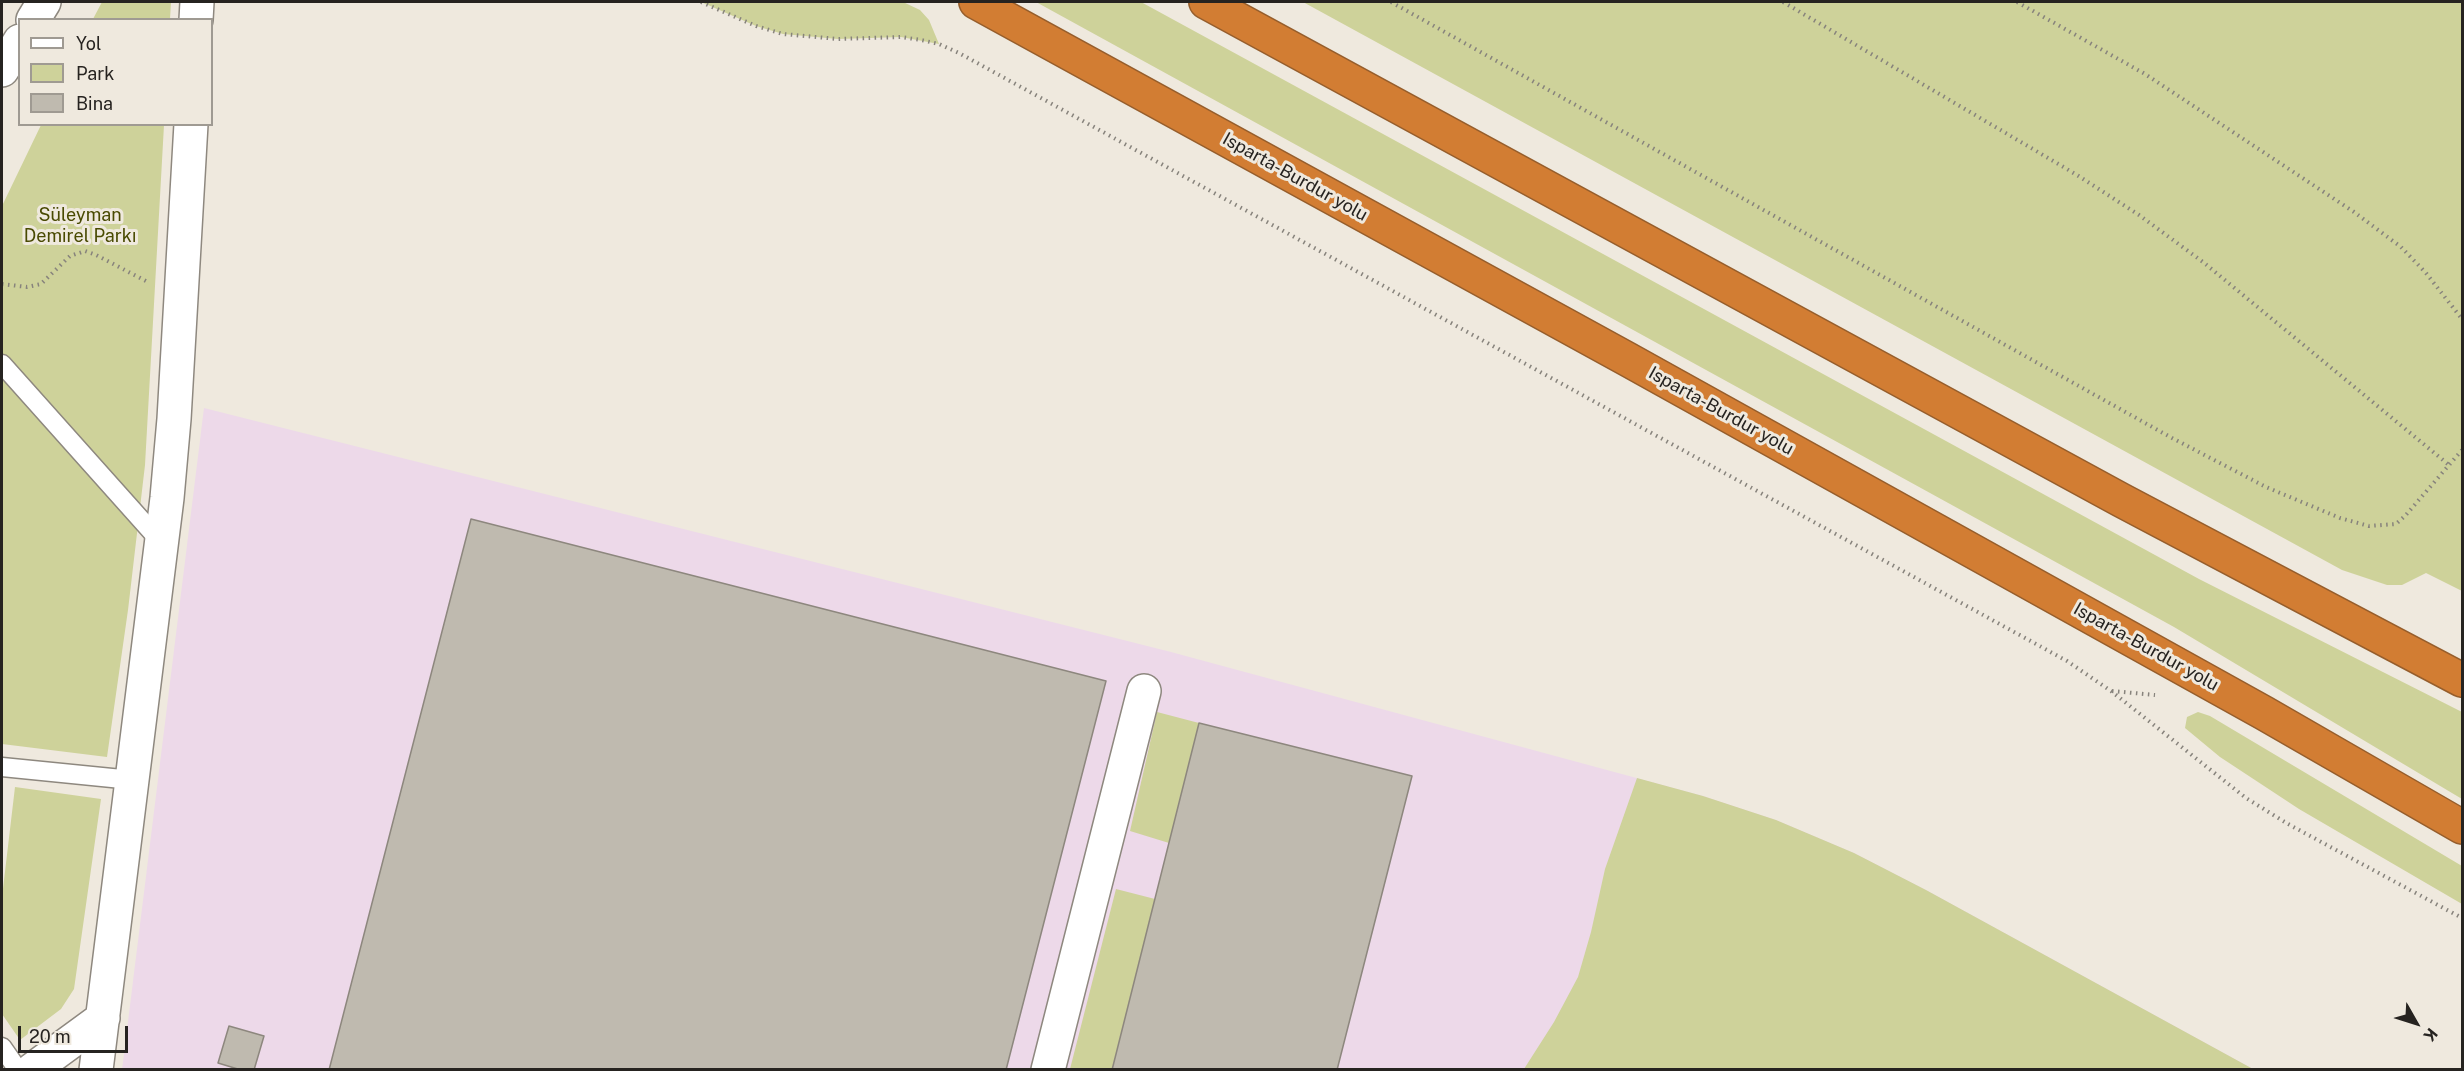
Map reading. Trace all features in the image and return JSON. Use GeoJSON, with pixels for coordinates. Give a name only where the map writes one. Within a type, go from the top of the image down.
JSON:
{"type":"FeatureCollection","features":[{"type":"Feature","properties":{"kind":"highway","name":"Isparta-Burdur yolu"},"geometry":{"type":"LineString","coordinates":[[976,2],[1627,359],[2254,707],[2463,827]]}},
{"type":"Feature","properties":{"kind":"highway"},"geometry":{"type":"LineString","coordinates":[[1206,2],[2121,500],[2463,680]]}},
{"type":"Feature","properties":{"kind":"street"},"geometry":{"type":"LineString","coordinates":[[34,18],[44,2]]}},
{"type":"Feature","properties":{"kind":"street"},"geometry":{"type":"LineString","coordinates":[[196,18],[197,2]]}},
{"type":"Feature","properties":{"kind":"street"},"geometry":{"type":"LineString","coordinates":[[2,70],[18,44]]}},
{"type":"Feature","properties":{"kind":"street"},"geometry":{"type":"LineString","coordinates":[[96,1070],[174,419],[190,126]]}},
{"type":"Feature","properties":{"kind":"street"},"geometry":{"type":"LineString","coordinates":[[1048,1070],[1144,692]]}},
{"type":"Feature","properties":{"kind":"street"},"geometry":{"type":"LineString","coordinates":[[32,1070],[103,1018]]}},
{"type":"Feature","properties":{"kind":"lane"},"geometry":{"type":"LineString","coordinates":[[2,364],[161,542]]}},
{"type":"Feature","properties":{"kind":"lane"},"geometry":{"type":"LineString","coordinates":[[2,766],[132,780]]}},
{"type":"Feature","properties":{"kind":"lane"},"geometry":{"type":"LineString","coordinates":[[2,1047],[18,1070]]}},
{"type":"Feature","properties":{"kind":"path"},"geometry":{"type":"LineString","coordinates":[[701,2],[756,26],[783,34],[838,39],[921,40],[939,44],[959,53],[2067,661],[2111,691],[2246,798],[2297,829],[2463,918]]}},
{"type":"Feature","properties":{"kind":"path"},"geometry":{"type":"LineString","coordinates":[[1391,2],[2172,438],[2266,487],[2340,518],[2369,526],[2396,524],[2463,450]]}},
{"type":"Feature","properties":{"kind":"path"},"geometry":{"type":"LineString","coordinates":[[1783,2],[2077,175],[2139,215],[2203,262],[2449,465]]}},
{"type":"Feature","properties":{"kind":"path"},"geometry":{"type":"LineString","coordinates":[[2017,2],[2145,74],[2354,212],[2401,247],[2426,273],[2463,319]]}},
{"type":"Feature","properties":{"kind":"path"},"geometry":{"type":"LineString","coordinates":[[2,284],[27,287],[41,284],[70,256],[85,251],[181,299]]}},
{"type":"Feature","properties":{"kind":"shaded area"},"geometry":{"type":"Polygon","coordinates":[[[204,408],[1171,652],[1703,796],[1776,820],[1854,853],[2253,1069],[122,1070],[204,408]]]}},
{"type":"Feature","properties":{"kind":"green space"},"geometry":{"type":"Polygon","coordinates":[[[102,2],[171,2],[170,18],[94,18],[102,2]]]}},
{"type":"Feature","properties":{"kind":"green space"},"geometry":{"type":"Polygon","coordinates":[[[701,2],[903,2],[920,10],[929,20],[939,44],[901,37],[838,39],[783,34],[756,26],[701,2]]]}},
{"type":"Feature","properties":{"kind":"green space"},"geometry":{"type":"Polygon","coordinates":[[[1036,2],[1141,2],[2199,579],[2462,712],[2462,799],[2174,627],[1036,2]]]}},
{"type":"Feature","properties":{"kind":"green space"},"geometry":{"type":"Polygon","coordinates":[[[1303,2],[2462,2],[2462,591],[2426,573],[2402,585],[2387,585],[2342,570],[1303,2]]]}},
{"type":"Feature","properties":{"kind":"green space","name":"Süleyman Demirel Parkı"},"geometry":{"type":"Polygon","coordinates":[[[41,126],[164,126],[145,465],[128,610],[107,757],[2,744],[2,206],[41,126]]]}},
{"type":"Feature","properties":{"kind":"green space"},"geometry":{"type":"Polygon","coordinates":[[[1157,712],[1199,723],[1169,843],[1130,831],[1157,712]]]}},
{"type":"Feature","properties":{"kind":"green space"},"geometry":{"type":"Polygon","coordinates":[[[2198,712],[2210,716],[2462,866],[2462,904],[2299,809],[2220,757],[2185,728],[2187,717],[2198,712]]]}},
{"type":"Feature","properties":{"kind":"green space"},"geometry":{"type":"Polygon","coordinates":[[[1637,778],[1703,796],[1776,820],[1854,853],[2253,1069],[1524,1069],[1554,1022],[1578,977],[1605,869],[1637,778]]]}},
{"type":"Feature","properties":{"kind":"green space"},"geometry":{"type":"Polygon","coordinates":[[[15,787],[101,799],[74,989],[61,1009],[20,1040],[2,1014],[2,897],[15,787]]]}},
{"type":"Feature","properties":{"kind":"green space"},"geometry":{"type":"Polygon","coordinates":[[[1116,889],[1155,899],[1112,1069],[1070,1069],[1116,889]]]}},
{"type":"Feature","properties":{"kind":"building"},"geometry":{"type":"Polygon","coordinates":[[[471,519],[1106,681],[1006,1070],[329,1070],[471,519]]]}},
{"type":"Feature","properties":{"kind":"building"},"geometry":{"type":"Polygon","coordinates":[[[1199,723],[1412,776],[1337,1070],[1112,1070],[1199,723]]]}},
{"type":"Feature","properties":{"kind":"building"},"geometry":{"type":"Polygon","coordinates":[[[229,1026],[264,1036],[254,1070],[241,1070],[218,1063],[229,1026]]]}}]}
